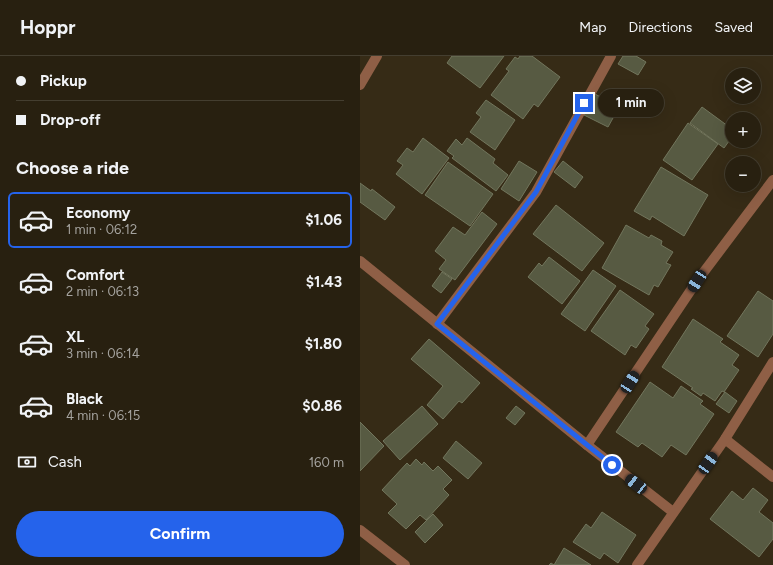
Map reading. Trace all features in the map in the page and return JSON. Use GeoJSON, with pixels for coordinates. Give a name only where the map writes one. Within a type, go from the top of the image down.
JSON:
{"type":"FeatureCollection","features":[{"type":"Feature","properties":{"kind":"street"},"geometry":{"type":"LineString","coordinates":[[360,85],[377,56]]}},
{"type":"Feature","properties":{"kind":"street"},"geometry":{"type":"LineString","coordinates":[[437,324],[536,192],[611,56]]}},
{"type":"Feature","properties":{"kind":"street"},"geometry":{"type":"LineString","coordinates":[[587,446],[697,281],[773,180]]}},
{"type":"Feature","properties":{"kind":"street"},"geometry":{"type":"LineString","coordinates":[[360,261],[587,446],[673,512]]}},
{"type":"Feature","properties":{"kind":"street"},"geometry":{"type":"LineString","coordinates":[[637,565],[725,439],[773,362]]}},
{"type":"Feature","properties":{"kind":"street"},"geometry":{"type":"LineString","coordinates":[[725,439],[773,477]]}},
{"type":"Feature","properties":{"kind":"street"},"geometry":{"type":"LineString","coordinates":[[360,530],[405,565]]}},
{"type":"Feature","properties":{"kind":"building"},"geometry":{"type":"Polygon","coordinates":[[[452,56],[504,56],[480,88],[447,63],[452,56]]]}},
{"type":"Feature","properties":{"kind":"building"},"geometry":{"type":"Polygon","coordinates":[[[520,56],[532,56],[560,77],[538,107],[534,104],[523,119],[491,95],[509,71],[506,69],[515,57],[518,59],[520,56]]]}},
{"type":"Feature","properties":{"kind":"building"},"geometry":{"type":"Polygon","coordinates":[[[623,56],[636,56],[646,62],[638,75],[618,64],[623,56]]]}},
{"type":"Feature","properties":{"kind":"building"},"geometry":{"type":"Polygon","coordinates":[[[610,93],[623,100],[608,127],[584,115],[595,94],[606,100],[610,93]]]}},
{"type":"Feature","properties":{"kind":"building"},"geometry":{"type":"Polygon","coordinates":[[[486,100],[515,120],[495,150],[470,132],[481,117],[476,113],[486,100]]]}},
{"type":"Feature","properties":{"kind":"building"},"geometry":{"type":"Polygon","coordinates":[[[702,107],[725,124],[725,147],[724,148],[690,123],[702,107]]]}},
{"type":"Feature","properties":{"kind":"building"},"geometry":{"type":"Polygon","coordinates":[[[688,123],[718,144],[692,180],[663,160],[688,123]]]}},
{"type":"Feature","properties":{"kind":"building"},"geometry":{"type":"Polygon","coordinates":[[[423,138],[449,158],[422,194],[396,174],[403,165],[397,161],[407,148],[413,152],[423,138]]]}},
{"type":"Feature","properties":{"kind":"building"},"geometry":{"type":"Polygon","coordinates":[[[467,138],[495,159],[493,163],[508,175],[496,191],[452,158],[454,156],[447,151],[456,139],[462,145],[467,138]]]}},
{"type":"Feature","properties":{"kind":"building"},"geometry":{"type":"Polygon","coordinates":[[[519,161],[537,172],[519,201],[501,189],[519,161]]]}},
{"type":"Feature","properties":{"kind":"building"},"geometry":{"type":"Polygon","coordinates":[[[563,161],[583,177],[575,188],[554,172],[563,161]]]}},
{"type":"Feature","properties":{"kind":"building"},"geometry":{"type":"Polygon","coordinates":[[[448,162],[493,194],[470,226],[425,195],[448,162]]]}},
{"type":"Feature","properties":{"kind":"building"},"geometry":{"type":"Polygon","coordinates":[[[661,167],[708,195],[684,236],[652,216],[650,220],[634,211],[661,167]]]}},
{"type":"Feature","properties":{"kind":"building"},"geometry":{"type":"Polygon","coordinates":[[[360,183],[371,191],[372,189],[395,207],[385,220],[360,202],[360,183]]]}},
{"type":"Feature","properties":{"kind":"building"},"geometry":{"type":"Polygon","coordinates":[[[556,205],[604,243],[582,271],[533,234],[556,205]]]}},
{"type":"Feature","properties":{"kind":"building"},"geometry":{"type":"Polygon","coordinates":[[[482,212],[497,224],[455,280],[439,269],[446,260],[435,251],[453,227],[465,235],[482,212]]]}},
{"type":"Feature","properties":{"kind":"building"},"geometry":{"type":"Polygon","coordinates":[[[626,225],[649,238],[651,235],[662,241],[661,245],[673,252],[666,263],[671,265],[658,287],[654,285],[649,295],[602,268],[626,225]]]}},
{"type":"Feature","properties":{"kind":"building"},"geometry":{"type":"Polygon","coordinates":[[[549,257],[580,281],[562,304],[528,277],[539,263],[542,266],[549,257]]]}},
{"type":"Feature","properties":{"kind":"building"},"geometry":{"type":"Polygon","coordinates":[[[593,270],[616,286],[585,331],[561,314],[593,270]]]}},
{"type":"Feature","properties":{"kind":"building"},"geometry":{"type":"Polygon","coordinates":[[[442,272],[452,279],[441,293],[432,286],[442,272]]]}},
{"type":"Feature","properties":{"kind":"building"},"geometry":{"type":"Polygon","coordinates":[[[620,290],[654,314],[645,326],[649,329],[636,348],[631,345],[625,355],[591,331],[620,290]]]}},
{"type":"Feature","properties":{"kind":"building"},"geometry":{"type":"Polygon","coordinates":[[[758,291],[773,301],[773,334],[758,357],[727,336],[758,291]]]}},
{"type":"Feature","properties":{"kind":"building"},"geometry":{"type":"Polygon","coordinates":[[[693,319],[723,339],[720,342],[739,355],[732,365],[739,370],[724,392],[722,391],[715,401],[703,393],[701,396],[691,389],[693,388],[662,367],[693,319]]]}},
{"type":"Feature","properties":{"kind":"building"},"geometry":{"type":"Polygon","coordinates":[[[429,339],[480,383],[462,403],[459,401],[443,419],[427,405],[443,386],[411,359],[429,339]]]}},
{"type":"Feature","properties":{"kind":"building"},"geometry":{"type":"Polygon","coordinates":[[[650,382],[673,398],[681,386],[703,401],[700,404],[714,414],[686,455],[671,445],[662,457],[642,443],[638,447],[616,432],[650,382]]]}},
{"type":"Feature","properties":{"kind":"building"},"geometry":{"type":"Polygon","coordinates":[[[725,392],[737,401],[729,413],[716,404],[725,392]]]}},
{"type":"Feature","properties":{"kind":"building"},"geometry":{"type":"Polygon","coordinates":[[[422,406],[438,424],[400,460],[383,441],[422,406]]]}},
{"type":"Feature","properties":{"kind":"building"},"geometry":{"type":"Polygon","coordinates":[[[516,406],[525,413],[515,425],[506,418],[516,406]]]}},
{"type":"Feature","properties":{"kind":"building"},"geometry":{"type":"Polygon","coordinates":[[[360,422],[384,446],[360,471],[360,422]]]}},
{"type":"Feature","properties":{"kind":"building"},"geometry":{"type":"Polygon","coordinates":[[[456,441],[482,463],[468,479],[443,458],[456,441]]]}},
{"type":"Feature","properties":{"kind":"building"},"geometry":{"type":"Polygon","coordinates":[[[416,459],[422,465],[424,462],[433,471],[438,466],[452,480],[443,489],[449,495],[426,520],[420,515],[406,529],[388,513],[397,504],[382,490],[407,463],[410,466],[416,459]]]}},
{"type":"Feature","properties":{"kind":"building"},"geometry":{"type":"Polygon","coordinates":[[[753,488],[768,500],[759,512],[773,523],[773,539],[759,557],[710,519],[732,491],[743,500],[753,488]]]}},
{"type":"Feature","properties":{"kind":"building"},"geometry":{"type":"Polygon","coordinates":[[[602,512],[636,535],[618,563],[604,553],[600,559],[573,542],[586,524],[591,528],[602,512]]]}},
{"type":"Feature","properties":{"kind":"building"},"geometry":{"type":"Polygon","coordinates":[[[433,514],[443,525],[425,543],[415,532],[433,514]]]}},
{"type":"Feature","properties":{"kind":"building"},"geometry":{"type":"Polygon","coordinates":[[[564,548],[591,565],[554,565],[564,548]]]}},
{"type":"Feature","properties":{"kind":"route"},"geometry":{"type":"LineString","coordinates":[[584,103],[536,192],[437,324],[612,465]]}}]}
